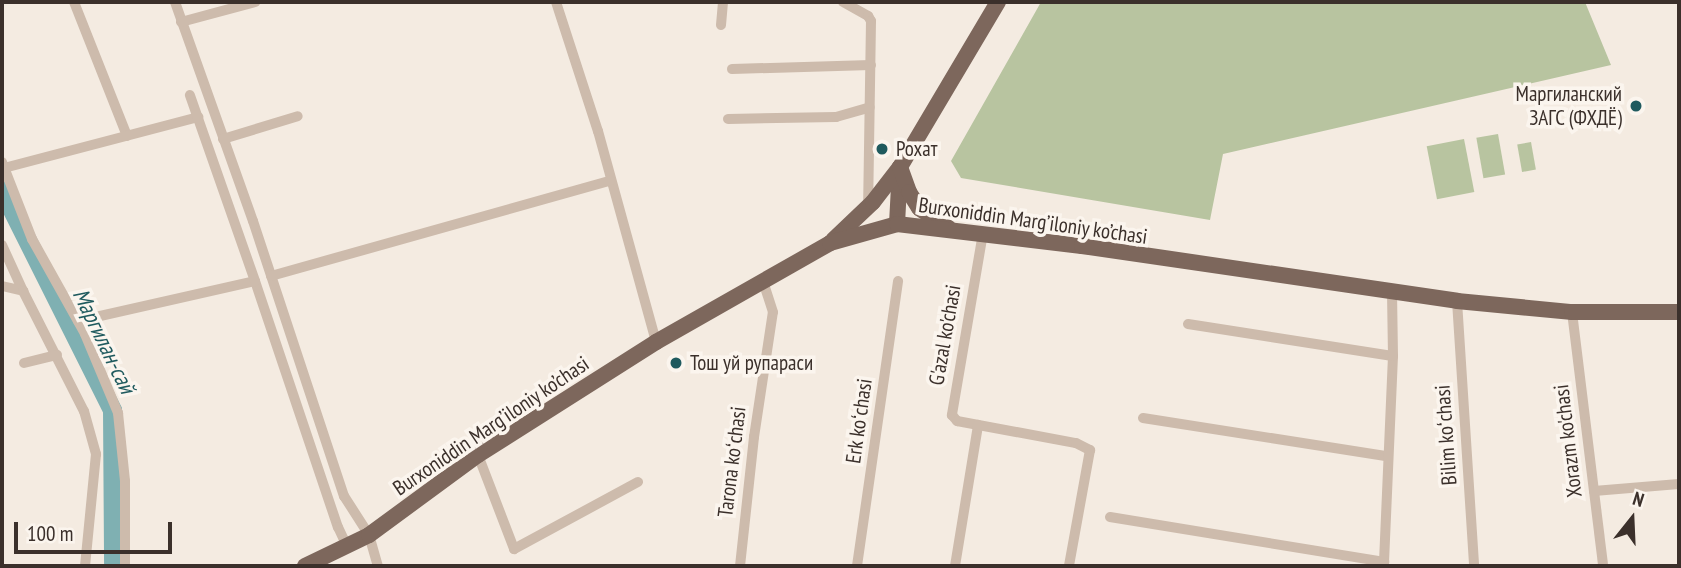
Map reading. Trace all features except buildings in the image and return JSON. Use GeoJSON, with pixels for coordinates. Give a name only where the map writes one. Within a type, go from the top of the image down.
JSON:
{"type":"FeatureCollection","features":[{"type":"Feature","properties":{"kind":"main road"},"geometry":{"type":"LineString","coordinates":[[830,243],[868,206],[900,167],[998,2]]}},
{"type":"Feature","properties":{"kind":"main road"},"geometry":{"type":"LineString","coordinates":[[897,224],[900,167]]}},
{"type":"Feature","properties":{"kind":"main road"},"geometry":{"type":"LineString","coordinates":[[900,167],[909,192],[919,208],[951,229]]}},
{"type":"Feature","properties":{"kind":"main road","name":"Burxoniddin Marg’iloniy ko’chasi"},"geometry":{"type":"LineString","coordinates":[[305,566],[325,562],[369,535],[478,455],[656,342],[830,243],[897,224],[983,233],[1457,301],[1572,312],[1679,312]]}},
{"type":"Feature","properties":{"kind":"street"},"geometry":{"type":"LineString","coordinates":[[74,2],[127,136]]}},
{"type":"Feature","properties":{"kind":"street"},"geometry":{"type":"LineString","coordinates":[[175,2],[271,276],[344,496],[369,535],[378,566]]}},
{"type":"Feature","properties":{"kind":"street"},"geometry":{"type":"LineString","coordinates":[[181,22],[255,2]]}},
{"type":"Feature","properties":{"kind":"street"},"geometry":{"type":"LineString","coordinates":[[556,2],[656,342]]}},
{"type":"Feature","properties":{"kind":"street"},"geometry":{"type":"LineString","coordinates":[[721,25],[723,2]]}},
{"type":"Feature","properties":{"kind":"street"},"geometry":{"type":"LineString","coordinates":[[843,2],[870,18],[868,206]]}},
{"type":"Feature","properties":{"kind":"street"},"geometry":{"type":"LineString","coordinates":[[733,69],[871,65]]}},
{"type":"Feature","properties":{"kind":"street"},"geometry":{"type":"LineString","coordinates":[[190,95],[338,527],[348,548]]}},
{"type":"Feature","properties":{"kind":"street"},"geometry":{"type":"LineString","coordinates":[[728,119],[836,117],[870,107]]}},
{"type":"Feature","properties":{"kind":"street"},"geometry":{"type":"LineString","coordinates":[[223,139],[298,116]]}},
{"type":"Feature","properties":{"kind":"street"},"geometry":{"type":"LineString","coordinates":[[125,566],[125,481],[118,413],[78,321],[32,239],[3,165],[198,117]]}},
{"type":"Feature","properties":{"kind":"street"},"geometry":{"type":"LineString","coordinates":[[271,276],[610,181]]}},
{"type":"Feature","properties":{"kind":"street","name":"G'azal ko'chasi"},"geometry":{"type":"LineString","coordinates":[[983,233],[952,407],[957,421],[1076,443],[1090,450],[1069,566]]}},
{"type":"Feature","properties":{"kind":"street"},"geometry":{"type":"LineString","coordinates":[[2,246],[84,411],[96,454],[85,566]]}},
{"type":"Feature","properties":{"kind":"street"},"geometry":{"type":"LineString","coordinates":[[78,321],[255,281]]}},
{"type":"Feature","properties":{"kind":"street","name":"Tarona koʻchasi"},"geometry":{"type":"LineString","coordinates":[[740,566],[754,437],[773,312],[763,281]]}},
{"type":"Feature","properties":{"kind":"street","name":"Erk koʻchasi"},"geometry":{"type":"LineString","coordinates":[[858,566],[898,281]]}},
{"type":"Feature","properties":{"kind":"street"},"geometry":{"type":"LineString","coordinates":[[2,286],[23,291]]}},
{"type":"Feature","properties":{"kind":"street"},"geometry":{"type":"LineString","coordinates":[[1110,517],[1384,562],[1392,293]]}},
{"type":"Feature","properties":{"kind":"street","name":"Bilim koʻchasi"},"geometry":{"type":"LineString","coordinates":[[1457,301],[1474,566]]}},
{"type":"Feature","properties":{"kind":"street","name":"Xorazm ko'chasi"},"geometry":{"type":"LineString","coordinates":[[1572,312],[1603,566]]}},
{"type":"Feature","properties":{"kind":"street"},"geometry":{"type":"LineString","coordinates":[[1188,324],[1392,356]]}},
{"type":"Feature","properties":{"kind":"street"},"geometry":{"type":"LineString","coordinates":[[24,363],[57,355]]}},
{"type":"Feature","properties":{"kind":"street"},"geometry":{"type":"LineString","coordinates":[[1143,418],[1387,456]]}},
{"type":"Feature","properties":{"kind":"street"},"geometry":{"type":"LineString","coordinates":[[955,566],[978,425]]}},
{"type":"Feature","properties":{"kind":"street"},"geometry":{"type":"LineString","coordinates":[[478,455],[514,549],[638,482]]}},
{"type":"Feature","properties":{"kind":"street"},"geometry":{"type":"LineString","coordinates":[[1594,491],[1679,484]]}},
{"type":"Feature","properties":{"kind":"green space"},"geometry":{"type":"Polygon","coordinates":[[[1041,2],[1585,2],[1611,65],[1223,154],[1210,220],[961,178],[951,161],[1041,2]]]}},
{"type":"Feature","properties":{"kind":"green space"},"geometry":{"type":"Polygon","coordinates":[[[1498,134],[1505,174],[1483,178],[1476,138],[1498,134]]]}},
{"type":"Feature","properties":{"kind":"green space"},"geometry":{"type":"Polygon","coordinates":[[[1464,139],[1474,192],[1437,199],[1427,146],[1464,139]]]}},
{"type":"Feature","properties":{"kind":"green space"},"geometry":{"type":"Polygon","coordinates":[[[1531,142],[1536,170],[1522,172],[1517,144],[1531,142]]]}},
{"type":"Feature","properties":{"kind":"waterway","name":"Маргилан-сай"},"geometry":{"type":"LineString","coordinates":[[2,190],[112,410],[113,566]]}},
{"type":"Feature","properties":{"kind":"place","name":"Маргиланский ЗАГС (ФХДЁ)"},"geometry":{"type":"Point","coordinates":[1636,106]}},
{"type":"Feature","properties":{"kind":"place","name":"Рохат"},"geometry":{"type":"Point","coordinates":[882,149]}},
{"type":"Feature","properties":{"kind":"place","name":"Тош уй рупараси"},"geometry":{"type":"Point","coordinates":[676,363]}}]}
